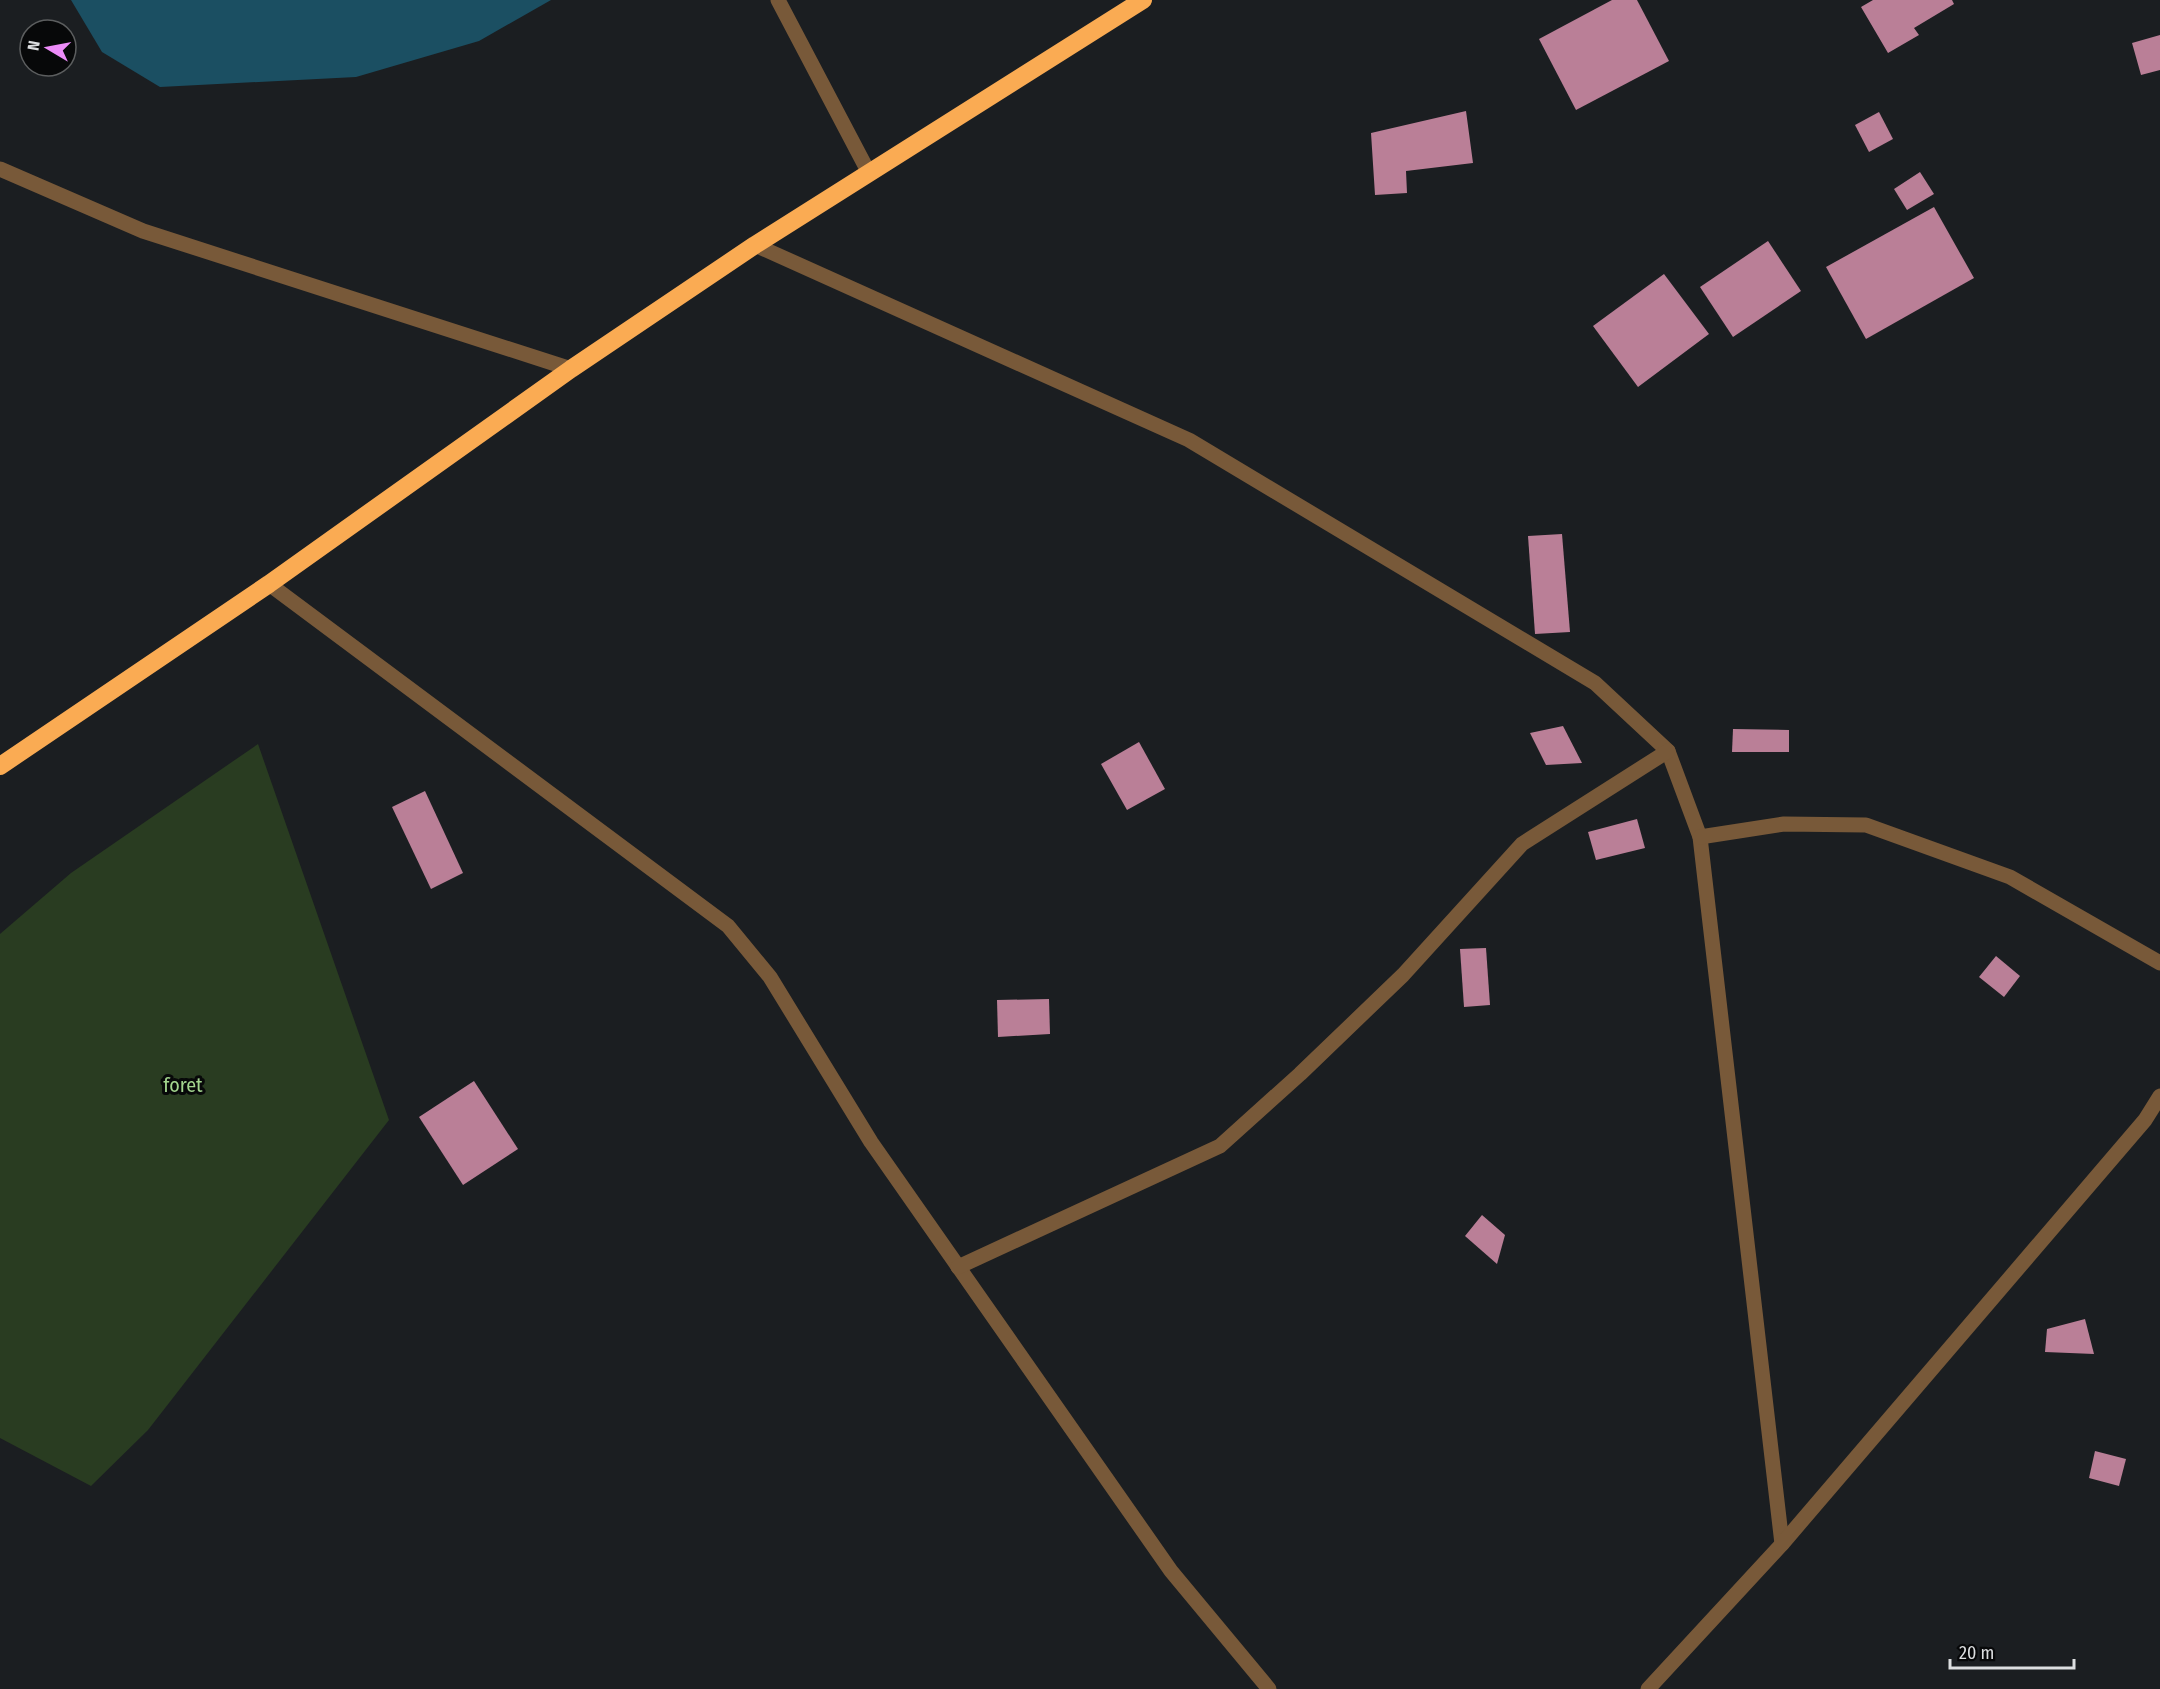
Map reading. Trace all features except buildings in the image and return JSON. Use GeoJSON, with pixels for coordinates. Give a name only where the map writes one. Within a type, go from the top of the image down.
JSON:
{"type":"FeatureCollection","features":[{"type":"Feature","properties":{"kind":"highway"},"geometry":{"type":"LineString","coordinates":[[0,766],[269,584],[571,369],[755,245],[1143,0]]}},
{"type":"Feature","properties":{"kind":"street"},"geometry":{"type":"LineString","coordinates":[[778,0],[869,172]]}},
{"type":"Feature","properties":{"kind":"street"},"geometry":{"type":"LineString","coordinates":[[0,169],[143,231],[571,369]]}},
{"type":"Feature","properties":{"kind":"street"},"geometry":{"type":"LineString","coordinates":[[755,245],[1189,440],[1595,683],[1668,751],[1700,837],[1782,1544]]}},
{"type":"Feature","properties":{"kind":"street"},"geometry":{"type":"LineString","coordinates":[[269,584],[728,926],[770,977],[871,1142],[1171,1571],[1269,1689]]}},
{"type":"Feature","properties":{"kind":"street"},"geometry":{"type":"LineString","coordinates":[[958,1267],[1220,1146],[1300,1074],[1403,975],[1521,844],[1668,751]]}},
{"type":"Feature","properties":{"kind":"street"},"geometry":{"type":"LineString","coordinates":[[1700,837],[1784,825],[1866,825],[2010,876],[2160,963]]}},
{"type":"Feature","properties":{"kind":"street"},"geometry":{"type":"LineString","coordinates":[[1648,1689],[1782,1544],[2145,1120],[2160,1096]]}},
{"type":"Feature","properties":{"kind":"green space","name":"foret"},"geometry":{"type":"Polygon","coordinates":[[[258,744],[389,1120],[148,1430],[91,1486],[0,1438],[0,934],[71,873],[258,744]]]}},
{"type":"Feature","properties":{"kind":"water"},"geometry":{"type":"Polygon","coordinates":[[[71,0],[551,0],[479,41],[356,77],[160,87],[102,52],[71,0]]]}}]}
